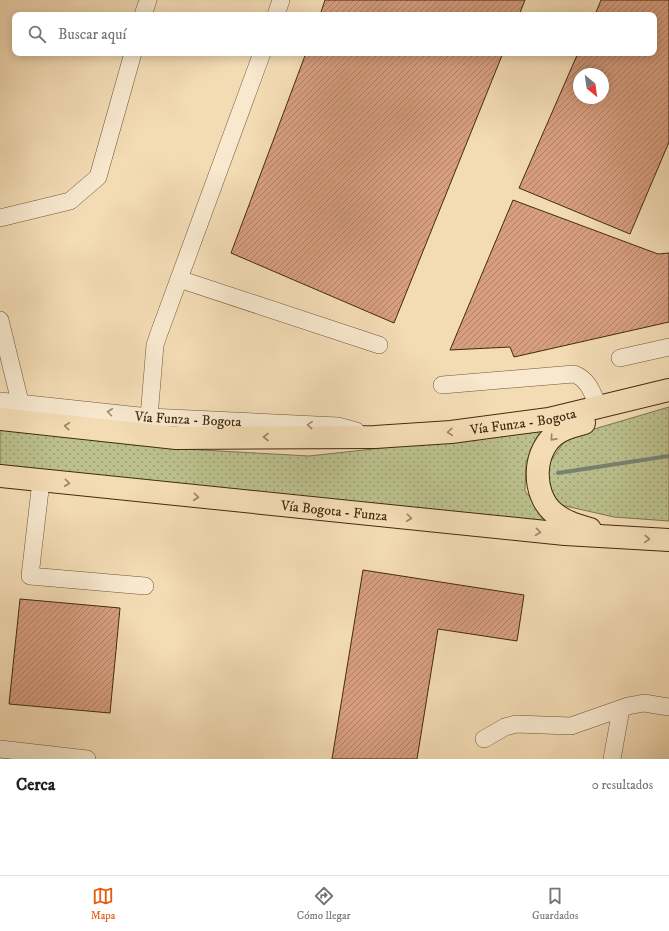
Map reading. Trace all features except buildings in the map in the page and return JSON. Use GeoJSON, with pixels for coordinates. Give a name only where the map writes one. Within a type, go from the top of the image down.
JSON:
{"type":"FeatureCollection","features":[{"type":"Feature","properties":{"kind":"main road","name":"Vía Funza - Bogota"},"geometry":{"type":"LineString","coordinates":[[0,419],[176,438],[375,437],[466,430],[549,419],[669,390]]}},
{"type":"Feature","properties":{"kind":"main road"},"geometry":{"type":"LineString","coordinates":[[624,538],[569,523],[553,512],[543,498],[538,482],[538,464],[546,446],[558,432],[589,421],[669,401]]}},
{"type":"Feature","properties":{"kind":"main road","name":"Vía Bogota - Funza"},"geometry":{"type":"LineString","coordinates":[[0,476],[565,534],[669,540]]}},
{"type":"Feature","properties":{"kind":"street"},"geometry":{"type":"LineString","coordinates":[[145,12],[148,0]]}},
{"type":"Feature","properties":{"kind":"street"},"geometry":{"type":"LineString","coordinates":[[277,12],[281,0]]}},
{"type":"Feature","properties":{"kind":"street"},"geometry":{"type":"LineString","coordinates":[[0,218],[70,201],[98,177],[132,56]]}},
{"type":"Feature","properties":{"kind":"street"},"geometry":{"type":"LineString","coordinates":[[149,417],[155,345],[261,56]]}},
{"type":"Feature","properties":{"kind":"street"},"geometry":{"type":"LineString","coordinates":[[179,278],[379,345]]}},
{"type":"Feature","properties":{"kind":"street"},"geometry":{"type":"LineString","coordinates":[[0,320],[20,402]]}},
{"type":"Feature","properties":{"kind":"street"},"geometry":{"type":"LineString","coordinates":[[620,358],[669,347]]}},
{"type":"Feature","properties":{"kind":"street"},"geometry":{"type":"LineString","coordinates":[[442,385],[574,374],[580,376],[589,386],[599,408]]}},
{"type":"Feature","properties":{"kind":"street","name":"Vía Funza - Bogota"},"geometry":{"type":"LineString","coordinates":[[0,401],[149,417],[338,426],[375,437]]}},
{"type":"Feature","properties":{"kind":"street"},"geometry":{"type":"LineString","coordinates":[[41,481],[30,576],[145,586]]}},
{"type":"Feature","properties":{"kind":"street"},"geometry":{"type":"LineString","coordinates":[[484,739],[505,727],[516,724],[571,726],[644,703],[669,707]]}},
{"type":"Feature","properties":{"kind":"street"},"geometry":{"type":"LineString","coordinates":[[612,759],[621,709]]}},
{"type":"Feature","properties":{"kind":"street"},"geometry":{"type":"LineString","coordinates":[[0,749],[87,759]]}},
{"type":"Feature","properties":{"kind":"green space"},"geometry":{"type":"Polygon","coordinates":[[[669,407],[669,521],[614,517],[561,505],[549,490],[547,466],[564,442],[584,432],[669,407]]]}},
{"type":"Feature","properties":{"kind":"green space"},"geometry":{"type":"Polygon","coordinates":[[[0,429],[184,449],[309,456],[545,430],[526,461],[525,491],[549,521],[0,467],[0,429]]]}},
{"type":"Feature","properties":{"kind":"waterway"},"geometry":{"type":"LineString","coordinates":[[558,473],[669,456]]}}]}
